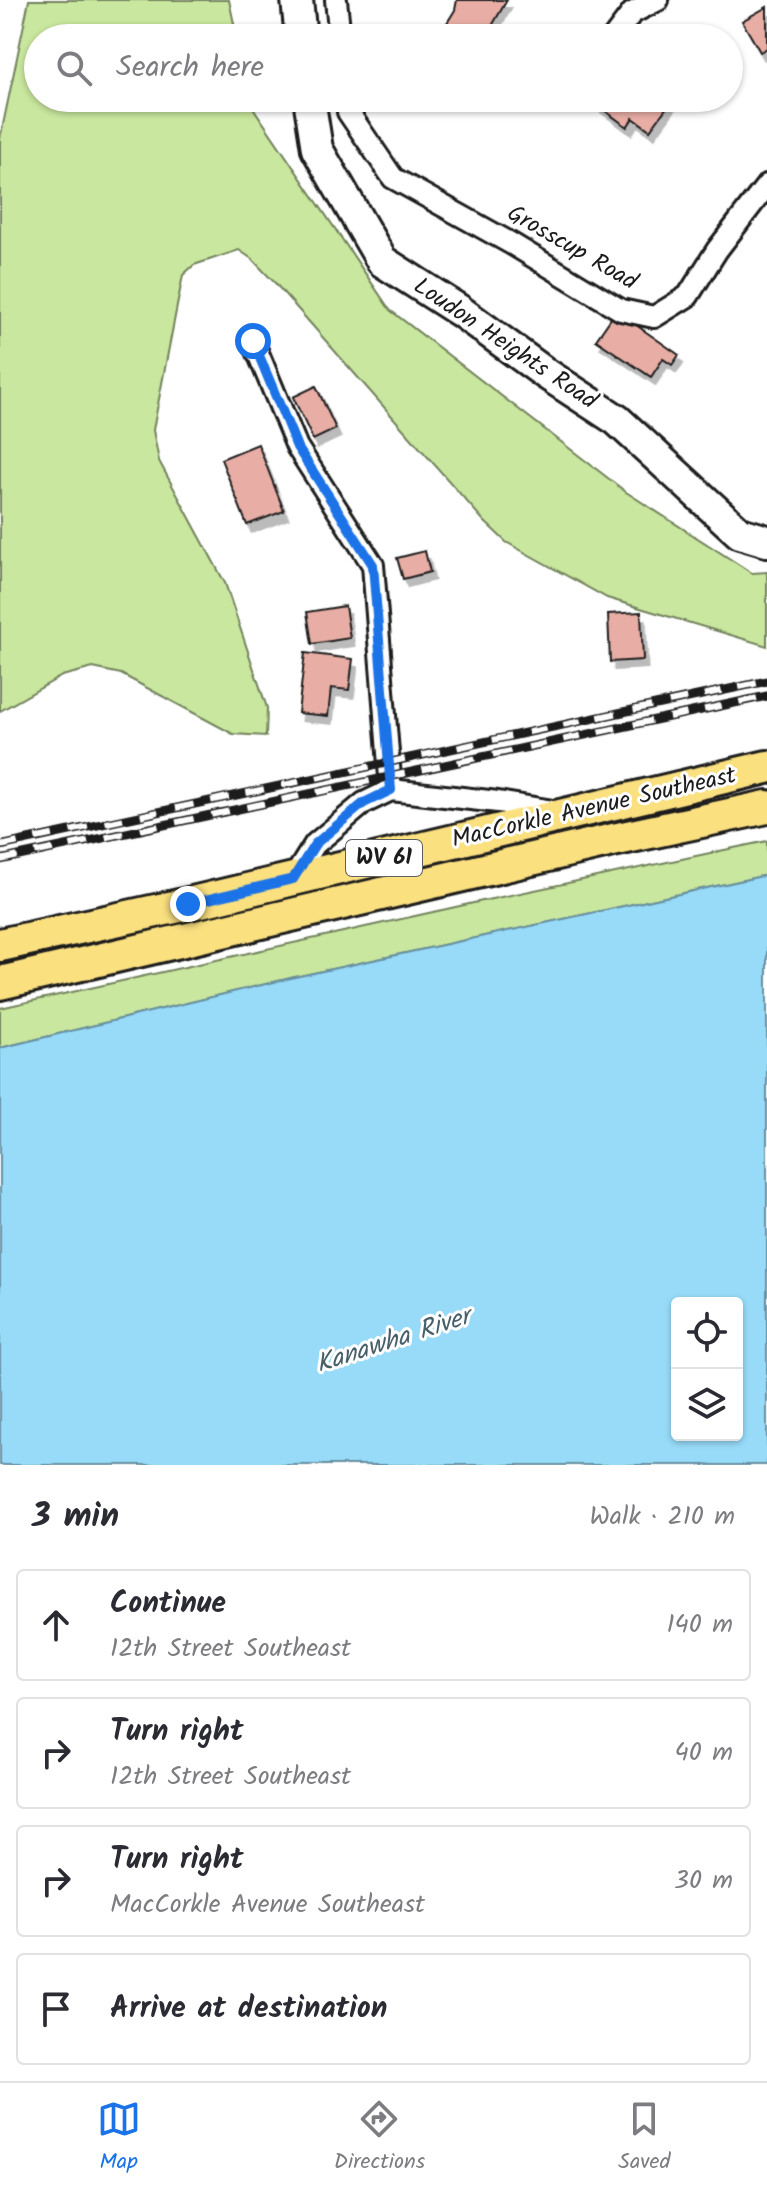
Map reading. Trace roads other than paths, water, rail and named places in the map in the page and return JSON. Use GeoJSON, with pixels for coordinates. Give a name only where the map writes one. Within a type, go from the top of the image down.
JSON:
{"type":"FeatureCollection","features":[{"type":"Feature","properties":{"kind":"main road","name":"MacCorkle Avenue Southeast"},"geometry":{"type":"LineString","coordinates":[[0,945],[767,767]]}},
{"type":"Feature","properties":{"kind":"main road","name":"MacCorkle Avenue Southeast"},"geometry":{"type":"LineString","coordinates":[[0,983],[767,807]]}},
{"type":"Feature","properties":{"kind":"street"},"geometry":{"type":"LineString","coordinates":[[297,0],[300,24]]}},
{"type":"Feature","properties":{"kind":"street"},"geometry":{"type":"LineString","coordinates":[[336,0],[339,24]]}},
{"type":"Feature","properties":{"kind":"street"},"geometry":{"type":"LineString","coordinates":[[624,24],[632,13],[658,0]]}},
{"type":"Feature","properties":{"kind":"street","name":"Loudon Heights Road"},"geometry":{"type":"LineString","coordinates":[[311,112],[317,149],[382,261],[617,420],[740,533],[767,541]]}},
{"type":"Feature","properties":{"kind":"street","name":"Grosscup Road"},"geometry":{"type":"LineString","coordinates":[[348,112],[393,178],[512,244],[621,310],[654,317],[688,296],[717,250],[767,185]]}},
{"type":"Feature","properties":{"kind":"street"},"geometry":{"type":"LineString","coordinates":[[253,341],[297,447],[373,565],[391,790]]}},
{"type":"Feature","properties":{"kind":"street"},"geometry":{"type":"LineString","coordinates":[[293,879],[315,844],[364,803],[391,790],[498,802],[569,814]]}},
{"type":"Feature","properties":{"kind":"water","name":"Kanawha River"},"geometry":{"type":"Polygon","coordinates":[[[767,875],[767,1465],[0,1465],[0,1048],[295,977],[767,875]]]}},
{"type":"Feature","properties":{"kind":"railway"},"geometry":{"type":"LineString","coordinates":[[0,846],[767,681]]}},
{"type":"Feature","properties":{"kind":"railway"},"geometry":{"type":"LineString","coordinates":[[0,860],[767,696]]}}]}
